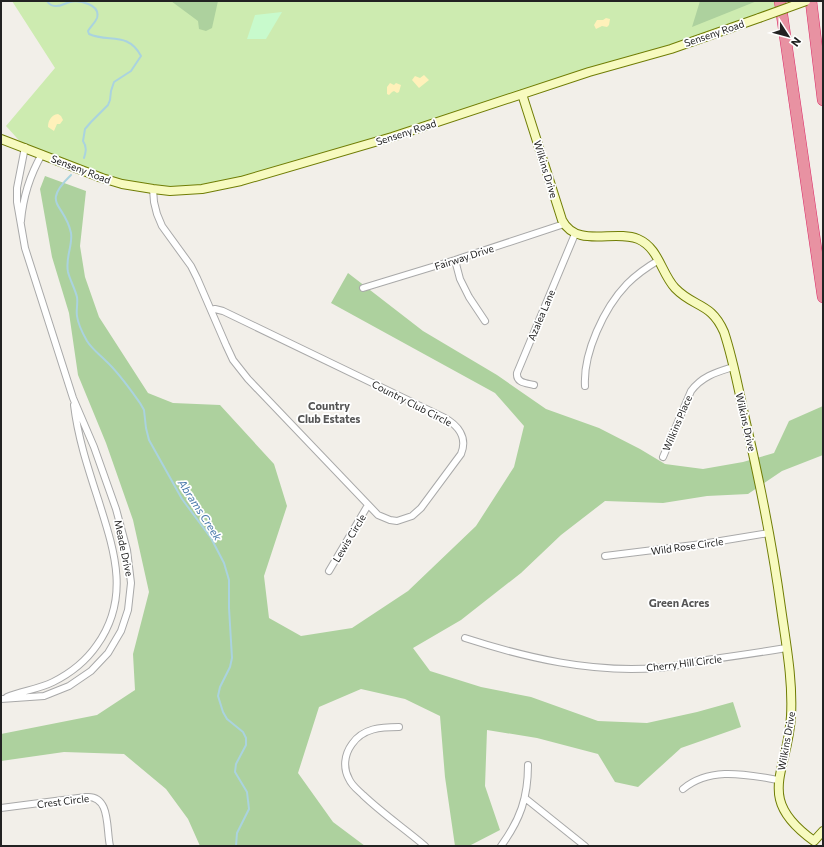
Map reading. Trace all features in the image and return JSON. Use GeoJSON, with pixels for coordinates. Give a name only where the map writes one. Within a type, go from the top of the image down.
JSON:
{"type":"FeatureCollection","features":[{"type":"Feature","properties":{"kind":"highway"},"geometry":{"type":"LineString","coordinates":[[780,1],[823,297]]}},
{"type":"Feature","properties":{"kind":"highway"},"geometry":{"type":"LineString","coordinates":[[811,1],[823,100]]}},
{"type":"Feature","properties":{"kind":"street","name":"Senseny Road"},"geometry":{"type":"LineString","coordinates":[[1,139],[110,180],[154,190],[185,191],[218,186],[241,181],[392,137],[588,72],[671,49],[806,1]]}},
{"type":"Feature","properties":{"kind":"street","name":"Wilkins Drive"},"geometry":{"type":"LineString","coordinates":[[522,94],[564,224],[575,234],[586,236],[633,237],[646,243],[659,260],[669,280],[675,288],[685,296],[705,307],[716,317],[724,332],[754,458],[769,533],[791,683],[791,718],[778,790],[782,807],[794,825],[812,843]]}},
{"type":"Feature","properties":{"kind":"street","name":"Meade Drive"},"geometry":{"type":"LineString","coordinates":[[1,699],[44,696],[69,686],[91,671],[108,653],[121,631],[128,610],[131,583],[127,550],[116,509],[73,398],[25,248],[18,212],[17,188],[25,147]]}},
{"type":"Feature","properties":{"kind":"street","name":"Meade Drive"},"geometry":{"type":"LineString","coordinates":[[21,226],[22,207],[25,195],[34,168],[42,154]]}},
{"type":"Feature","properties":{"kind":"street","name":"Country Club Circle"},"geometry":{"type":"LineString","coordinates":[[154,190],[154,202],[162,226],[191,266],[226,345],[242,373],[378,515],[390,520],[404,520],[417,513],[463,450],[463,438],[458,427],[443,416],[223,311],[215,309],[211,310]]}},
{"type":"Feature","properties":{"kind":"street","name":"Fairway Drive"},"geometry":{"type":"LineString","coordinates":[[363,288],[455,260],[564,224]]}},
{"type":"Feature","properties":{"kind":"street","name":"Azalea Lane"},"geometry":{"type":"LineString","coordinates":[[534,385],[520,382],[516,373],[575,234]]}},
{"type":"Feature","properties":{"kind":"street"},"geometry":{"type":"LineString","coordinates":[[455,260],[460,279],[469,297],[485,321]]}},
{"type":"Feature","properties":{"kind":"street"},"geometry":{"type":"LineString","coordinates":[[585,386],[584,376],[591,347],[610,305],[619,293],[633,279],[659,260]]}},
{"type":"Feature","properties":{"kind":"street","name":"Wilkins Place"},"geometry":{"type":"LineString","coordinates":[[663,457],[691,391],[695,385],[708,376],[733,367]]}},
{"type":"Feature","properties":{"kind":"street","name":"Meade Drive"},"geometry":{"type":"LineString","coordinates":[[1,699],[53,682],[76,667],[90,655],[102,639],[112,617],[115,604],[117,579],[115,557],[82,449],[76,424],[73,398]]}},
{"type":"Feature","properties":{"kind":"street","name":"Lewis Circle"},"geometry":{"type":"LineString","coordinates":[[329,571],[368,505]]}},
{"type":"Feature","properties":{"kind":"street","name":"Wild Rose Circle"},"geometry":{"type":"LineString","coordinates":[[605,556],[695,545],[769,533]]}},
{"type":"Feature","properties":{"kind":"street","name":"Cherry Hill Circle"},"geometry":{"type":"LineString","coordinates":[[465,638],[514,653],[555,662],[611,668],[658,668],[786,648]]}},
{"type":"Feature","properties":{"kind":"street"},"geometry":{"type":"LineString","coordinates":[[399,727],[376,728],[361,735],[349,748],[345,763],[346,772],[354,786],[371,803],[425,846]]}},
{"type":"Feature","properties":{"kind":"street"},"geometry":{"type":"LineString","coordinates":[[501,846],[517,822],[525,798],[528,765]]}},
{"type":"Feature","properties":{"kind":"street"},"geometry":{"type":"LineString","coordinates":[[683,789],[690,783],[723,774],[744,774],[779,780]]}},
{"type":"Feature","properties":{"kind":"street","name":"Crest Circle"},"geometry":{"type":"LineString","coordinates":[[1,808],[86,797],[96,798],[103,804],[105,809],[110,846]]}},
{"type":"Feature","properties":{"kind":"street"},"geometry":{"type":"LineString","coordinates":[[525,798],[585,846]]}},
{"type":"Feature","properties":{"kind":"street"},"geometry":{"type":"LineString","coordinates":[[812,843],[823,831]]}},
{"type":"Feature","properties":{"kind":"green space"},"geometry":{"type":"Polygon","coordinates":[[[12,1],[780,1],[781,9],[419,129],[218,186],[177,191],[122,184],[25,147],[6,126],[55,68],[12,1]]]}},
{"type":"Feature","properties":{"kind":"green space"},"geometry":{"type":"Polygon","coordinates":[[[171,1],[218,1],[212,28],[206,31],[199,29],[198,21],[171,1]]]}},
{"type":"Feature","properties":{"kind":"green space"},"geometry":{"type":"Polygon","coordinates":[[[700,1],[757,1],[692,27],[700,1]]]}},
{"type":"Feature","properties":{"kind":"green space"},"geometry":{"type":"Polygon","coordinates":[[[282,12],[266,39],[247,39],[255,15],[282,12]]]}},
{"type":"Feature","properties":{"kind":"green space"},"geometry":{"type":"Polygon","coordinates":[[[45,176],[86,191],[80,246],[85,277],[99,317],[148,393],[173,403],[220,405],[274,464],[287,506],[264,576],[269,618],[301,636],[352,628],[408,591],[476,526],[514,467],[524,426],[495,393],[331,303],[348,273],[423,331],[497,375],[546,409],[599,428],[665,464],[703,469],[743,462],[774,453],[789,421],[823,406],[823,455],[782,471],[748,494],[707,496],[663,503],[605,501],[561,535],[521,573],[461,620],[413,648],[430,671],[481,687],[531,697],[598,721],[647,723],[733,702],[741,727],[681,748],[638,787],[615,782],[598,754],[537,738],[487,730],[485,786],[500,830],[469,846],[455,846],[445,777],[440,716],[405,699],[361,689],[319,707],[298,773],[333,822],[365,846],[200,846],[188,819],[166,789],[124,754],[64,752],[1,761],[1,734],[97,715],[135,690],[133,654],[149,592],[133,520],[106,443],[78,375],[69,313],[52,257],[40,189],[45,176]]]}},
{"type":"Feature","properties":{"kind":"sand"},"geometry":{"type":"Polygon","coordinates":[[[606,18],[610,19],[609,25],[607,27],[602,26],[596,29],[594,25],[597,20],[603,20],[606,18]]]}},
{"type":"Feature","properties":{"kind":"sand"},"geometry":{"type":"Polygon","coordinates":[[[424,75],[429,80],[419,88],[412,80],[415,76],[420,78],[424,75]]]}},
{"type":"Feature","properties":{"kind":"sand"},"geometry":{"type":"Polygon","coordinates":[[[390,83],[394,85],[396,83],[401,85],[399,92],[397,93],[394,91],[389,95],[387,94],[387,87],[390,83]]]}},
{"type":"Feature","properties":{"kind":"sand"},"geometry":{"type":"Polygon","coordinates":[[[58,114],[63,120],[60,124],[57,124],[54,131],[48,127],[50,119],[58,114]]]}},
{"type":"Feature","properties":{"kind":"waterway","name":"Abrams Creek"},"geometry":{"type":"LineString","coordinates":[[47,1],[50,5],[54,6],[59,6],[68,2],[84,2],[93,6],[96,9],[97,18],[88,31],[89,34],[96,37],[124,40],[136,48],[141,56],[131,71],[114,82],[108,105],[85,129],[83,141],[86,149],[84,158]]}},
{"type":"Feature","properties":{"kind":"waterway","name":"Abrams Creek"},"geometry":{"type":"LineString","coordinates":[[71,175],[57,192],[56,199],[57,204],[68,223],[71,233],[67,267],[77,297],[77,314],[80,326],[89,344],[124,381],[140,403],[144,410],[149,440],[182,499],[211,538],[224,563],[229,580],[232,658],[230,667],[220,687],[218,696],[227,719],[243,732],[246,738],[246,745],[236,764],[235,772],[247,792],[249,809],[237,833],[236,846]]}},
{"type":"Feature","properties":{"kind":"district","name":"Country Club Estates"},"geometry":{"type":"Point","coordinates":[329,412]}},
{"type":"Feature","properties":{"kind":"district","name":"Green Acres"},"geometry":{"type":"Point","coordinates":[679,603]}}]}
